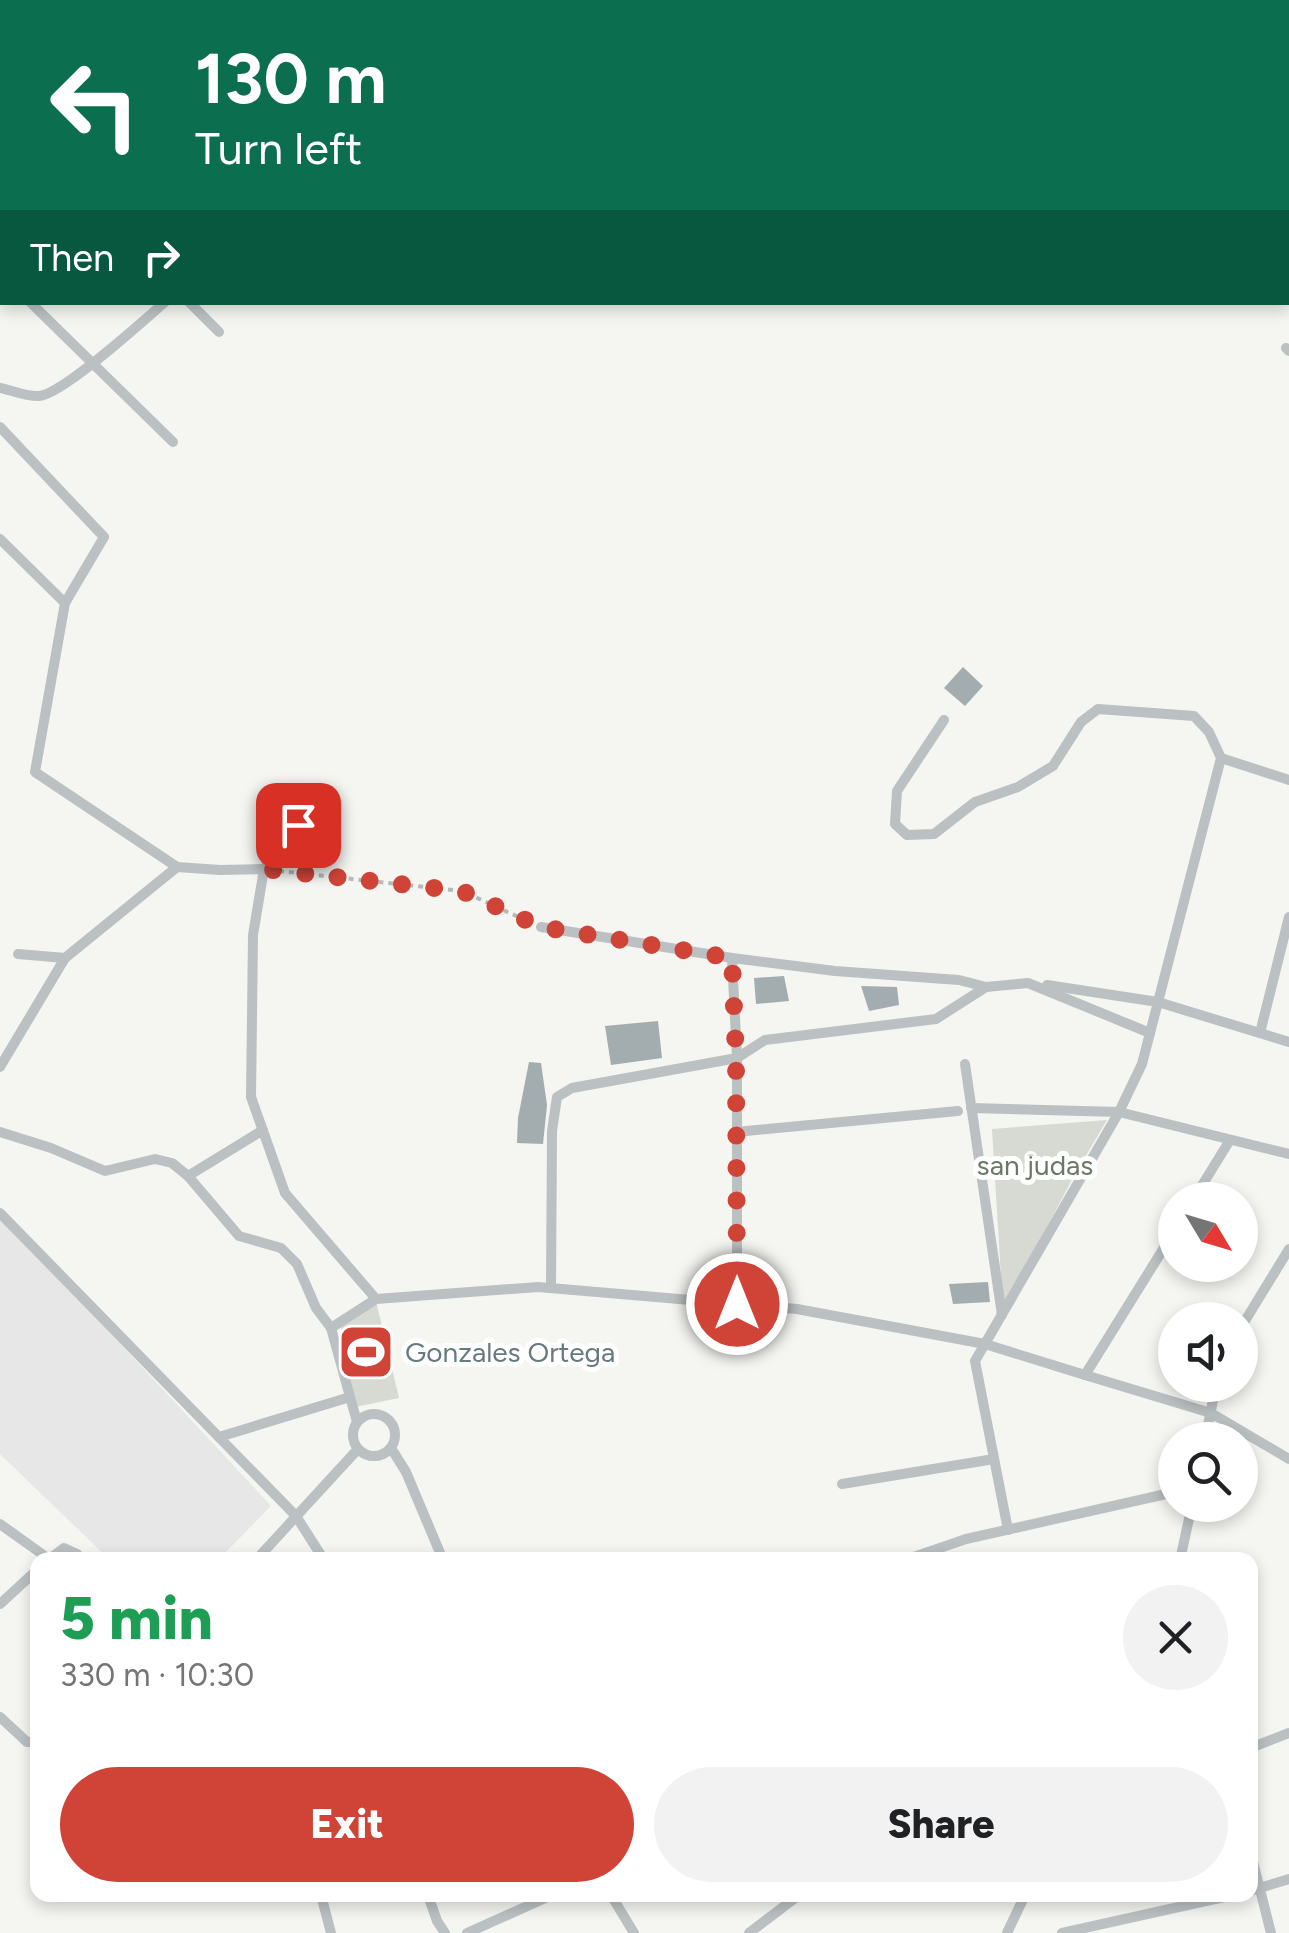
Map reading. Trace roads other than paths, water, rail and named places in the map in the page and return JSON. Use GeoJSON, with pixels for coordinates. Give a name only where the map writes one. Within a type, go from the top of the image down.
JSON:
{"type":"FeatureCollection","features":[{"type":"Feature","properties":{"kind":"street"},"geometry":{"type":"LineString","coordinates":[[33,305],[173,442]]}},
{"type":"Feature","properties":{"kind":"street"},"geometry":{"type":"LineString","coordinates":[[0,388],[39,396],[50,392],[93,364],[162,305]]}},
{"type":"Feature","properties":{"kind":"street"},"geometry":{"type":"LineString","coordinates":[[192,305],[219,332]]}},
{"type":"Feature","properties":{"kind":"street"},"geometry":{"type":"LineString","coordinates":[[0,428],[104,537],[66,603],[35,772],[177,866],[264,869]]}},
{"type":"Feature","properties":{"kind":"street"},"geometry":{"type":"LineString","coordinates":[[0,538],[66,603]]}},
{"type":"Feature","properties":{"kind":"street"},"geometry":{"type":"LineString","coordinates":[[944,720],[897,791],[895,824],[907,835],[934,834],[975,802],[1018,787],[1052,766],[1080,722],[1098,709],[1194,716],[1209,732],[1221,758],[1142,1064],[1120,1112],[975,1361],[1008,1530]]}},
{"type":"Feature","properties":{"kind":"street"},"geometry":{"type":"LineString","coordinates":[[1221,758],[1289,780]]}},
{"type":"Feature","properties":{"kind":"street"},"geometry":{"type":"LineString","coordinates":[[315,803],[264,869],[253,935],[251,1097],[285,1192],[376,1300]]}},
{"type":"Feature","properties":{"kind":"street"},"geometry":{"type":"LineString","coordinates":[[0,1067],[65,958],[177,866]]}},
{"type":"Feature","properties":{"kind":"street"},"geometry":{"type":"LineString","coordinates":[[1260,1033],[1289,917]]}},
{"type":"Feature","properties":{"kind":"street"},"geometry":{"type":"LineString","coordinates":[[541,927],[835,971],[958,980],[986,987],[1028,982],[1158,1002],[1289,1042]]}},
{"type":"Feature","properties":{"kind":"street"},"geometry":{"type":"LineString","coordinates":[[18,954],[65,958]]}},
{"type":"Feature","properties":{"kind":"street"},"geometry":{"type":"LineString","coordinates":[[732,958],[737,1304]]}},
{"type":"Feature","properties":{"kind":"street"},"geometry":{"type":"LineString","coordinates":[[1028,982],[1150,1033]]}},
{"type":"Feature","properties":{"kind":"street"},"geometry":{"type":"LineString","coordinates":[[551,1288],[552,1132],[557,1097],[572,1088],[736,1058],[765,1040],[936,1019],[986,987]]}},
{"type":"Feature","properties":{"kind":"street"},"geometry":{"type":"LineString","coordinates":[[965,1064],[1002,1314]]}},
{"type":"Feature","properties":{"kind":"street"},"geometry":{"type":"LineString","coordinates":[[971,1108],[1120,1112],[1289,1154]]}},
{"type":"Feature","properties":{"kind":"street"},"geometry":{"type":"LineString","coordinates":[[736,1132],[958,1112]]}},
{"type":"Feature","properties":{"kind":"street"},"geometry":{"type":"LineString","coordinates":[[188,1176],[263,1130]]}},
{"type":"Feature","properties":{"kind":"street"},"geometry":{"type":"LineString","coordinates":[[0,1132],[105,1171],[155,1159],[172,1163],[239,1236],[281,1248],[297,1264],[316,1308],[331,1328],[357,1422],[352,1438],[368,1456],[384,1454],[391,1448],[395,1432],[387,1418],[372,1414],[357,1422]]}},
{"type":"Feature","properties":{"kind":"street"},"geometry":{"type":"LineString","coordinates":[[1204,1182],[1230,1140]]}},
{"type":"Feature","properties":{"kind":"street"},"geometry":{"type":"LineString","coordinates":[[0,1213],[296,1516],[319,1552]]}},
{"type":"Feature","properties":{"kind":"street"},"geometry":{"type":"LineString","coordinates":[[1256,1302],[1289,1248]]}},
{"type":"Feature","properties":{"kind":"street"},"geometry":{"type":"LineString","coordinates":[[1085,1374],[1158,1257]]}},
{"type":"Feature","properties":{"kind":"street"},"geometry":{"type":"LineString","coordinates":[[331,1328],[376,1300],[551,1288],[796,1309],[985,1344],[1085,1374],[1210,1413],[1289,1459]]}},
{"type":"Feature","properties":{"kind":"street"},"geometry":{"type":"LineString","coordinates":[[218,1437],[350,1398]]}},
{"type":"Feature","properties":{"kind":"street"},"geometry":{"type":"LineString","coordinates":[[1208,1422],[1212,1402]]}},
{"type":"Feature","properties":{"kind":"street"},"geometry":{"type":"LineString","coordinates":[[263,1552],[358,1448]]}},
{"type":"Feature","properties":{"kind":"street"},"geometry":{"type":"LineString","coordinates":[[391,1448],[406,1472],[439,1552]]}},
{"type":"Feature","properties":{"kind":"street"},"geometry":{"type":"LineString","coordinates":[[842,1484],[994,1459]]}},
{"type":"Feature","properties":{"kind":"street"},"geometry":{"type":"LineString","coordinates":[[929,1552],[1158,1496]]}},
{"type":"Feature","properties":{"kind":"street"},"geometry":{"type":"LineString","coordinates":[[1182,1552],[1188,1522]]}},
{"type":"Feature","properties":{"kind":"street"},"geometry":{"type":"LineString","coordinates":[[0,1524],[38,1552]]}},
{"type":"Feature","properties":{"kind":"street"},"geometry":{"type":"LineString","coordinates":[[0,1604],[30,1576]]}},
{"type":"Feature","properties":{"kind":"street"},"geometry":{"type":"LineString","coordinates":[[0,1717],[30,1742]]}},
{"type":"Feature","properties":{"kind":"street"},"geometry":{"type":"LineString","coordinates":[[1258,1745],[1289,1733]]}},
{"type":"Feature","properties":{"kind":"street"},"geometry":{"type":"LineString","coordinates":[[1258,1889],[1289,1879]]}},
{"type":"Feature","properties":{"kind":"street"},"geometry":{"type":"LineString","coordinates":[[1258,1898],[1271,1933]]}},
{"type":"Feature","properties":{"kind":"street"},"geometry":{"type":"LineString","coordinates":[[323,1902],[331,1933]]}},
{"type":"Feature","properties":{"kind":"street"},"geometry":{"type":"LineString","coordinates":[[431,1902],[446,1933]]}},
{"type":"Feature","properties":{"kind":"street"},"geometry":{"type":"LineString","coordinates":[[467,1933],[536,1902]]}},
{"type":"Feature","properties":{"kind":"street"},"geometry":{"type":"LineString","coordinates":[[615,1902],[634,1933]]}},
{"type":"Feature","properties":{"kind":"street"},"geometry":{"type":"LineString","coordinates":[[750,1933],[790,1902]]}},
{"type":"Feature","properties":{"kind":"street"},"geometry":{"type":"LineString","coordinates":[[1007,1933],[1022,1902]]}},
{"type":"Feature","properties":{"kind":"street"},"geometry":{"type":"LineString","coordinates":[[1062,1933],[1111,1928],[1207,1902]]}},
{"type":"Feature","properties":{"kind":"place","name":"Gonzales Ortega"},"geometry":{"type":"Point","coordinates":[366,1352]}},
{"type":"Feature","properties":{"kind":"park label","name":"san judas"},"geometry":{"type":"Point","coordinates":[1035,1165]}}]}
